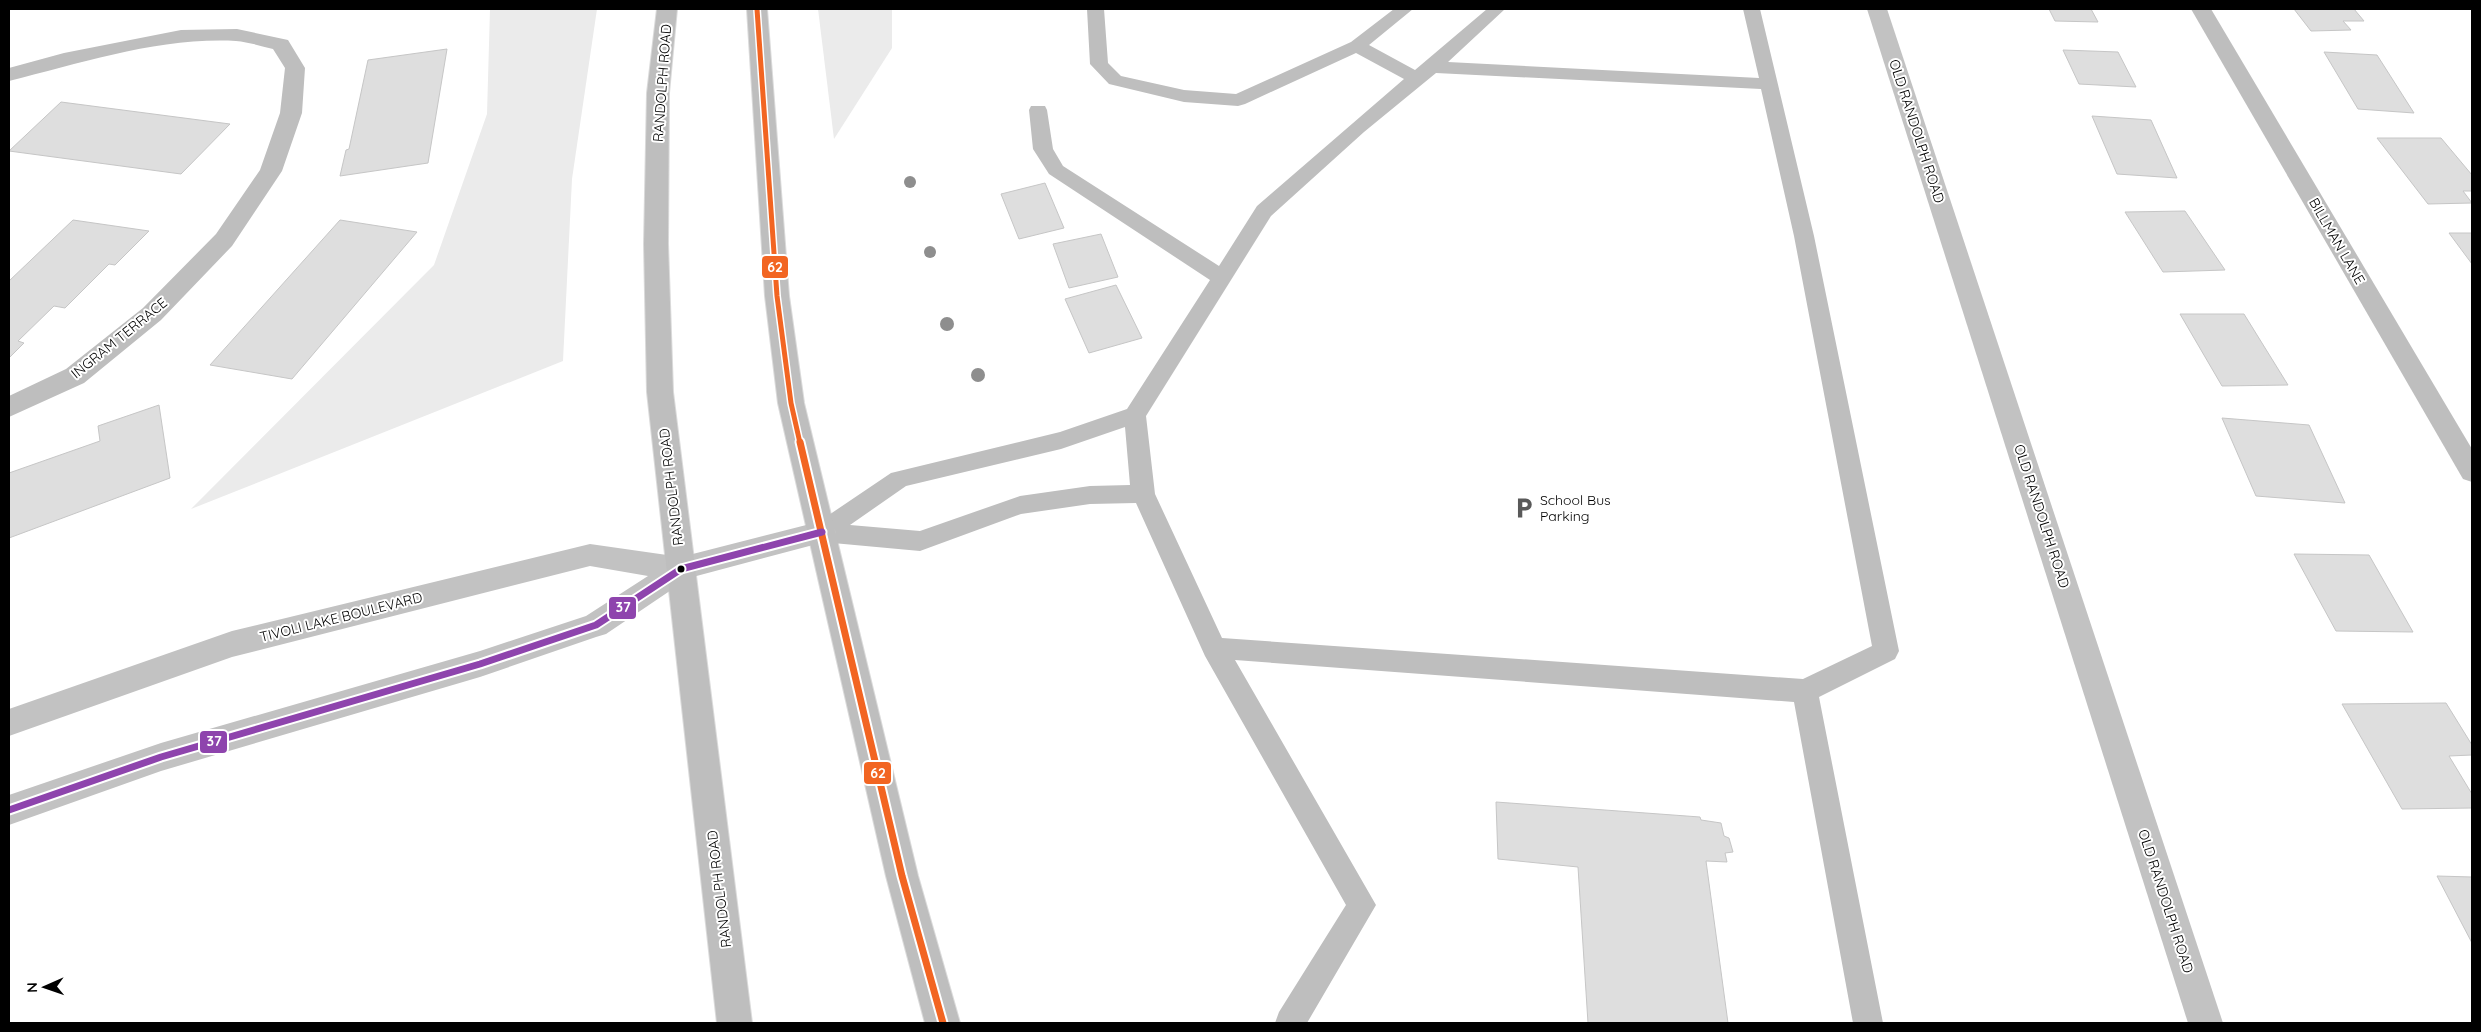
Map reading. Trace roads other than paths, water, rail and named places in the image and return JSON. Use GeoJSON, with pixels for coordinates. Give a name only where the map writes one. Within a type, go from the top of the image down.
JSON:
{"type":"FeatureCollection","features":[{"type":"Feature","properties":{"kind":"main road","name":"RANDOLPH ROAD"},"geometry":{"type":"LineString","coordinates":[[667,9],[658,94],[656,244],[660,392],[735,1023]]}},
{"type":"Feature","properties":{"kind":"main road"},"geometry":{"type":"LineString","coordinates":[[757,9],[777,296],[791,403],[902,876],[943,1023]]}},
{"type":"Feature","properties":{"kind":"main road","name":"BILLMAN LANE"},"geometry":{"type":"LineString","coordinates":[[2201,9],[2472,472]]}},
{"type":"Feature","properties":{"kind":"main road","name":"INGRAM TERRACE"},"geometry":{"type":"LineString","coordinates":[[9,75],[64,59],[181,36],[237,35],[281,44],[295,68],[291,113],[271,171],[224,240],[152,314],[75,376],[9,408]]}},
{"type":"Feature","properties":{"kind":"street","name":"OLD RANDOLPH ROAD"},"geometry":{"type":"LineString","coordinates":[[1877,9],[2206,1023]]}},
{"type":"Feature","properties":{"kind":"street","name":"TIVOLI LAKE BOULEVARD"},"geometry":{"type":"LineString","coordinates":[[9,810],[161,757],[480,664],[596,625],[681,568],[822,532]]}},
{"type":"Feature","properties":{"kind":"street","name":"TIVOLI LAKE BOULEVARD"},"geometry":{"type":"LineString","coordinates":[[9,722],[232,644],[590,555],[681,568]]}},
{"type":"Feature","properties":{"kind":"lane"},"geometry":{"type":"LineString","coordinates":[[1095,9],[1099,64],[1115,80],[1184,96],[1238,100],[1357,46],[1404,9]]}},
{"type":"Feature","properties":{"kind":"lane"},"geometry":{"type":"LineString","coordinates":[[1290,1023],[1362,905],[1214,648],[1143,494],[1135,415],[1264,211],[1497,9]]}},
{"type":"Feature","properties":{"kind":"lane"},"geometry":{"type":"LineString","coordinates":[[1214,648],[1805,691],[1886,651],[1804,236],[1752,9]]}},
{"type":"Feature","properties":{"kind":"lane"},"geometry":{"type":"LineString","coordinates":[[1357,46],[1424,73],[1769,84]]}},
{"type":"Feature","properties":{"kind":"lane"},"geometry":{"type":"LineString","coordinates":[[1038,110],[1043,149],[1056,170],[1221,277]]}},
{"type":"Feature","properties":{"kind":"lane"},"geometry":{"type":"LineString","coordinates":[[822,532],[899,479],[1061,440],[1135,415]]}},
{"type":"Feature","properties":{"kind":"lane"},"geometry":{"type":"LineString","coordinates":[[822,532],[920,541],[1020,504],[1090,495],[1143,494]]}},
{"type":"Feature","properties":{"kind":"lane"},"geometry":{"type":"LineString","coordinates":[[1805,691],[1868,1023]]}},
{"type":"Feature","properties":{"kind":"place","name":"School Bus Parking"},"geometry":{"type":"Point","coordinates":[1524,508]}}]}
